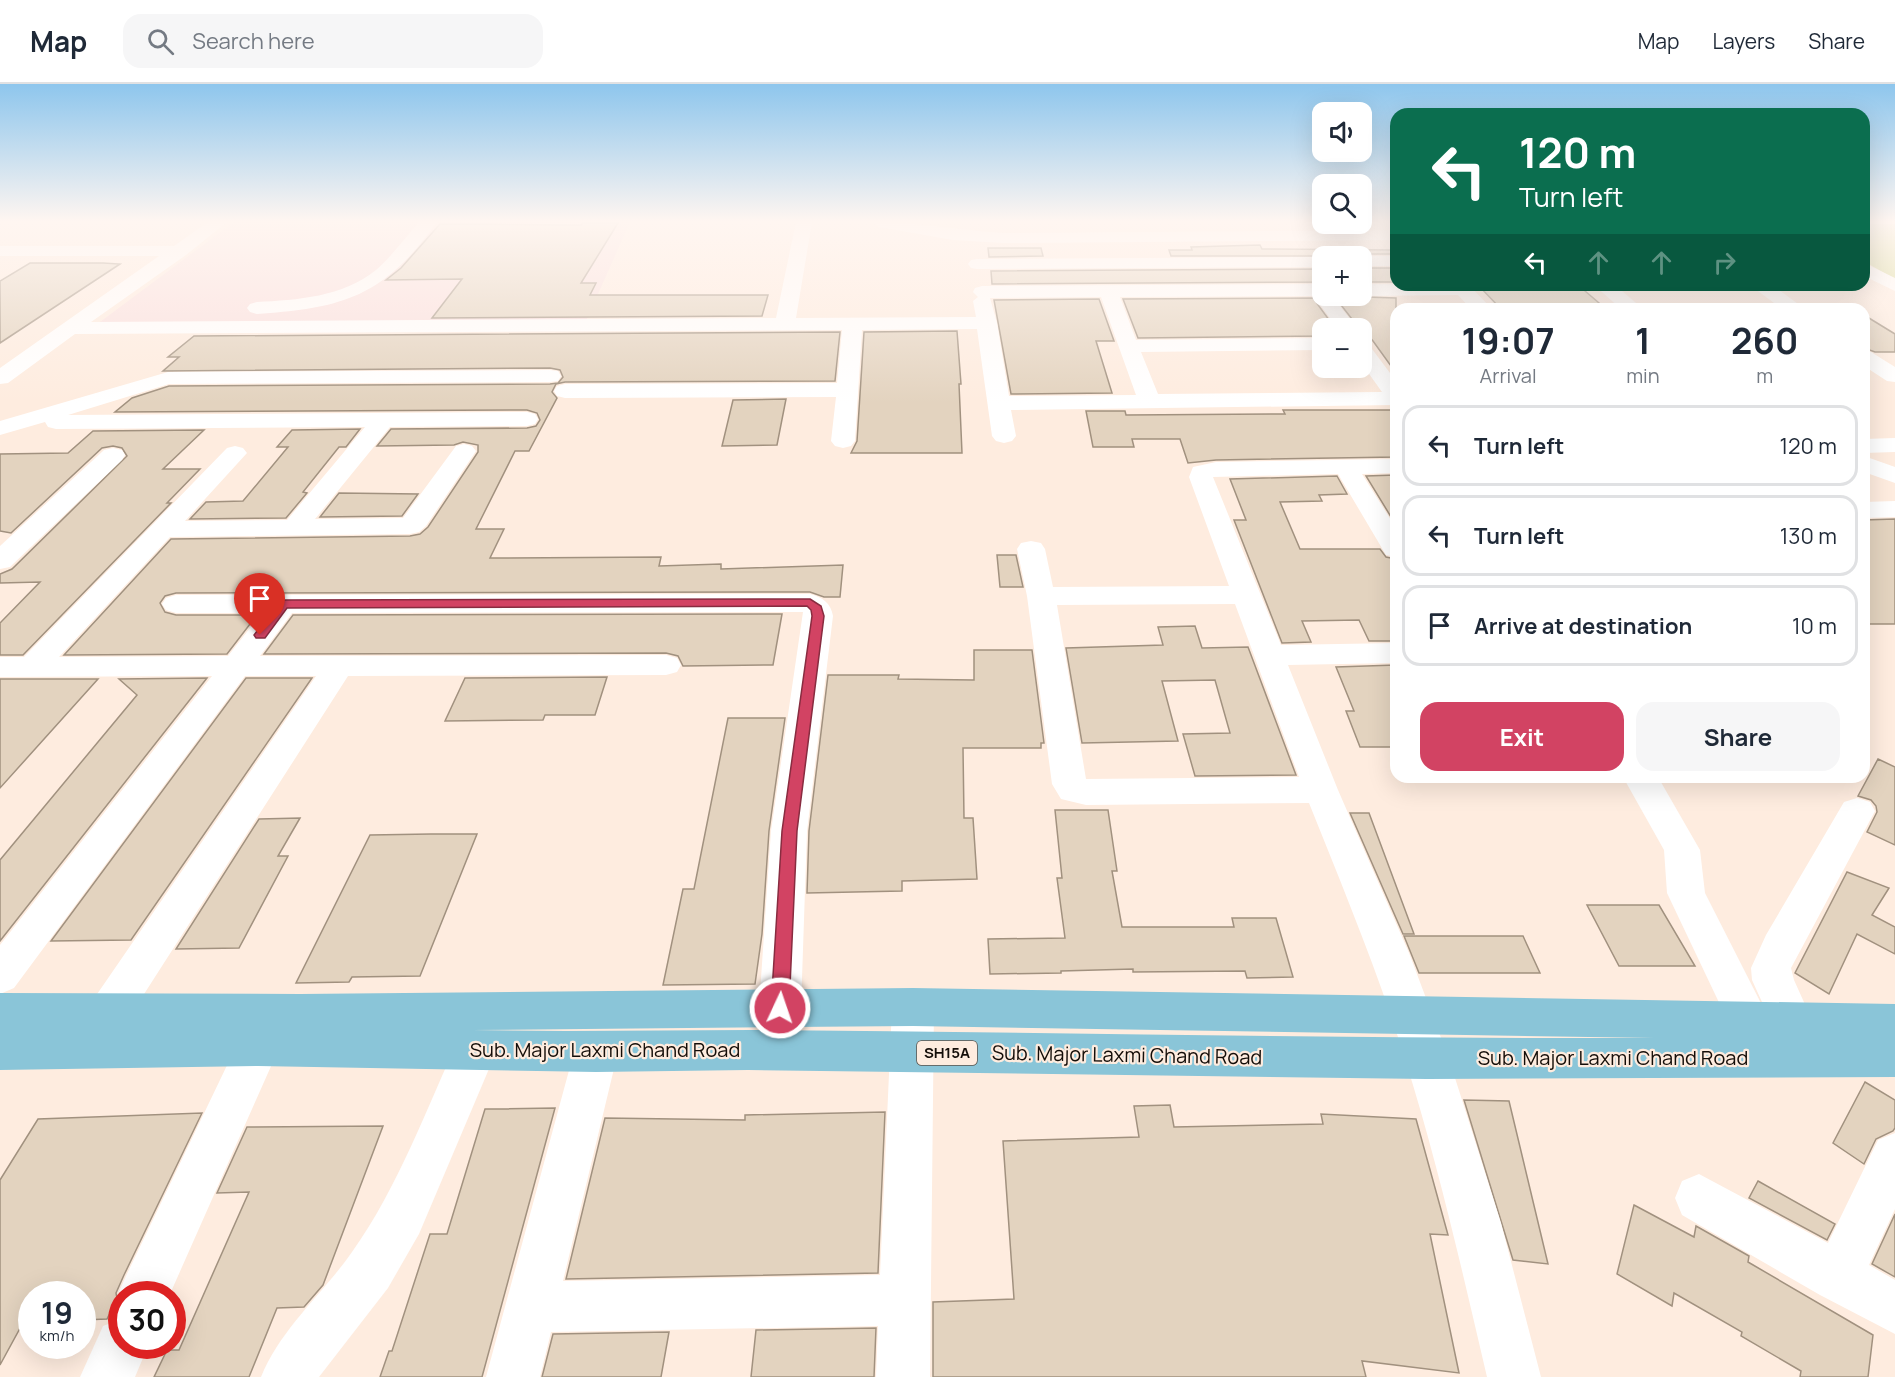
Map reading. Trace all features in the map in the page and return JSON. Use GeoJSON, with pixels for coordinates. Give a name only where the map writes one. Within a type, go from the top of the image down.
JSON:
{"type":"FeatureCollection","features":[{"type":"Feature","properties":{"kind":"main road","name":"Sub. Major Laxmi Chand Road"},"geometry":{"type":"LineString","coordinates":[[0,1012],[780,1008],[911,1030],[1427,1059],[1895,1057]]}},
{"type":"Feature","properties":{"kind":"main road","name":"Sub. Major Laxmi Chand Road"},"geometry":{"type":"LineString","coordinates":[[0,1050],[258,1046],[596,1052],[748,1050],[911,1030],[1412,1015],[1895,1023]]}},
{"type":"Feature","properties":{"kind":"street"},"geometry":{"type":"LineString","coordinates":[[0,378],[136,282]]}},
{"type":"Feature","properties":{"kind":"street"},"geometry":{"type":"LineString","coordinates":[[223,309],[318,301],[369,282]]}},
{"type":"Feature","properties":{"kind":"street"},"geometry":{"type":"LineString","coordinates":[[785,324],[793,282]]}},
{"type":"Feature","properties":{"kind":"street"},"geometry":{"type":"LineString","coordinates":[[980,282],[1004,436]]}},
{"type":"Feature","properties":{"kind":"street"},"geometry":{"type":"LineString","coordinates":[[1372,290],[1389,290],[1400,303]]}},
{"type":"Feature","properties":{"kind":"street"},"geometry":{"type":"LineString","coordinates":[[1108,291],[1149,401]]}},
{"type":"Feature","properties":{"kind":"street"},"geometry":{"type":"LineString","coordinates":[[1465,291],[1476,303]]}},
{"type":"Feature","properties":{"kind":"street"},"geometry":{"type":"LineString","coordinates":[[1610,291],[1626,303]]}},
{"type":"Feature","properties":{"kind":"street"},"geometry":{"type":"LineString","coordinates":[[1768,291],[1786,303]]}},
{"type":"Feature","properties":{"kind":"street"},"geometry":{"type":"LineString","coordinates":[[982,292],[1312,293]]}},
{"type":"Feature","properties":{"kind":"street"},"geometry":{"type":"LineString","coordinates":[[100,308],[132,308]]}},
{"type":"Feature","properties":{"kind":"street"},"geometry":{"type":"LineString","coordinates":[[843,441],[854,323]]}},
{"type":"Feature","properties":{"kind":"street"},"geometry":{"type":"LineString","coordinates":[[72,328],[987,323]]}},
{"type":"Feature","properties":{"kind":"street"},"geometry":{"type":"LineString","coordinates":[[1128,346],[1312,344]]}},
{"type":"Feature","properties":{"kind":"street"},"geometry":{"type":"LineString","coordinates":[[1870,357],[1895,358]]}},
{"type":"Feature","properties":{"kind":"street"},"geometry":{"type":"LineString","coordinates":[[1870,359],[1895,376]]}},
{"type":"Feature","properties":{"kind":"street"},"geometry":{"type":"LineString","coordinates":[[1372,363],[1390,389]]}},
{"type":"Feature","properties":{"kind":"street"},"geometry":{"type":"LineString","coordinates":[[10,425],[168,378],[848,390]]}},
{"type":"Feature","properties":{"kind":"street"},"geometry":{"type":"LineString","coordinates":[[999,403],[1390,397]]}},
{"type":"Feature","properties":{"kind":"street"},"geometry":{"type":"LineString","coordinates":[[10,425],[527,419]]}},
{"type":"Feature","properties":{"kind":"street"},"geometry":{"type":"LineString","coordinates":[[294,528],[383,420]]}},
{"type":"Feature","properties":{"kind":"street"},"geometry":{"type":"LineString","coordinates":[[1870,446],[1895,445]]}},
{"type":"Feature","properties":{"kind":"street"},"geometry":{"type":"LineString","coordinates":[[162,529],[410,526],[417,520],[464,450]]}},
{"type":"Feature","properties":{"kind":"street"},"geometry":{"type":"LineString","coordinates":[[31,668],[235,453]]}},
{"type":"Feature","properties":{"kind":"street"},"geometry":{"type":"LineString","coordinates":[[0,561],[113,455]]}},
{"type":"Feature","properties":{"kind":"street"},"geometry":{"type":"LineString","coordinates":[[1390,466],[1216,469],[1202,472],[1202,477],[1322,790],[1412,1015],[1476,1223],[1514,1377]]}},
{"type":"Feature","properties":{"kind":"street"},"geometry":{"type":"LineString","coordinates":[[1870,466],[1895,476]]}},
{"type":"Feature","properties":{"kind":"street"},"geometry":{"type":"LineString","coordinates":[[1346,468],[1387,520]]}},
{"type":"Feature","properties":{"kind":"street"},"geometry":{"type":"LineString","coordinates":[[1870,510],[1895,509]]}},
{"type":"Feature","properties":{"kind":"street"},"geometry":{"type":"LineString","coordinates":[[1031,549],[1041,596],[1069,784],[1073,790],[1086,792],[1322,790]]}},
{"type":"Feature","properties":{"kind":"street"},"geometry":{"type":"LineString","coordinates":[[1041,596],[1246,595]]}},
{"type":"Feature","properties":{"kind":"street"},"geometry":{"type":"LineString","coordinates":[[176,604],[810,603],[817,609],[818,616],[789,831],[780,1008]]}},
{"type":"Feature","properties":{"kind":"street"},"geometry":{"type":"LineString","coordinates":[[0,976],[284,604]]}},
{"type":"Feature","properties":{"kind":"street"},"geometry":{"type":"LineString","coordinates":[[1270,655],[1390,653]]}},
{"type":"Feature","properties":{"kind":"street"},"geometry":{"type":"LineString","coordinates":[[0,668],[666,665]]}},
{"type":"Feature","properties":{"kind":"street"},"geometry":{"type":"LineString","coordinates":[[85,1049],[339,666]]}},
{"type":"Feature","properties":{"kind":"street"},"geometry":{"type":"LineString","coordinates":[[1644,783],[1682,850],[1686,893],[1748,1019]]}},
{"type":"Feature","properties":{"kind":"street"},"geometry":{"type":"LineString","coordinates":[[1791,1020],[1773,980],[1771,968],[1780,947],[1857,811]]}},
{"type":"Feature","properties":{"kind":"street"},"geometry":{"type":"LineString","coordinates":[[903,1377],[911,1030]]}},
{"type":"Feature","properties":{"kind":"street"},"geometry":{"type":"LineString","coordinates":[[150,1281],[258,1046]]}},
{"type":"Feature","properties":{"kind":"street"},"geometry":{"type":"LineString","coordinates":[[288,1377],[334,1313],[370,1270],[402,1217],[476,1050]]}},
{"type":"Feature","properties":{"kind":"street"},"geometry":{"type":"LineString","coordinates":[[513,1377],[596,1052]]}},
{"type":"Feature","properties":{"kind":"street"},"geometry":{"type":"LineString","coordinates":[[1838,1277],[1895,1156]]}},
{"type":"Feature","properties":{"kind":"street"},"geometry":{"type":"LineString","coordinates":[[1699,1198],[1895,1308]]}},
{"type":"Feature","properties":{"kind":"street"},"geometry":{"type":"LineString","coordinates":[[530,1307],[904,1300]]}},
{"type":"Feature","properties":{"kind":"street"},"geometry":{"type":"LineString","coordinates":[[107,1377],[115,1359]]}},
{"type":"Feature","properties":{"kind":"shaded area"},"geometry":{"type":"Polygon","coordinates":[[[153,282],[603,282],[586,321],[100,322],[153,282]]]}},
{"type":"Feature","properties":{"kind":"building"},"geometry":{"type":"Polygon","coordinates":[[[0,282],[92,282],[0,343],[0,282]]]}},
{"type":"Feature","properties":{"kind":"building"},"geometry":{"type":"Polygon","coordinates":[[[459,282],[596,283],[590,295],[768,295],[762,316],[432,318],[459,282]]]}},
{"type":"Feature","properties":{"kind":"building"},"geometry":{"type":"Polygon","coordinates":[[[992,282],[1267,282],[992,284],[992,282]]]}},
{"type":"Feature","properties":{"kind":"building"},"geometry":{"type":"Polygon","coordinates":[[[1484,291],[1585,291],[1599,303],[1495,303],[1484,291]]]}},
{"type":"Feature","properties":{"kind":"building"},"geometry":{"type":"Polygon","coordinates":[[[1372,297],[1396,298],[1396,303],[1390,303],[1390,365],[1373,341],[1372,318],[1351,318],[1342,306],[1372,306],[1372,297]]]}},
{"type":"Feature","properties":{"kind":"building"},"geometry":{"type":"Polygon","coordinates":[[[1312,298],[1312,306],[1319,306],[1328,318],[1312,318],[1312,336],[1138,338],[1123,299],[1312,298]]]}},
{"type":"Feature","properties":{"kind":"building"},"geometry":{"type":"Polygon","coordinates":[[[1099,299],[1114,341],[1096,341],[1112,393],[1011,394],[994,300],[1099,299]]]}},
{"type":"Feature","properties":{"kind":"building"},"geometry":{"type":"Polygon","coordinates":[[[1870,319],[1895,334],[1895,352],[1870,350],[1870,319]]]}},
{"type":"Feature","properties":{"kind":"building"},"geometry":{"type":"Polygon","coordinates":[[[957,331],[961,384],[959,384],[962,453],[851,453],[857,441],[864,332],[957,331]]]}},
{"type":"Feature","properties":{"kind":"building"},"geometry":{"type":"Polygon","coordinates":[[[840,332],[835,381],[565,382],[556,384],[552,392],[557,398],[529,451],[515,451],[476,529],[504,529],[490,558],[661,557],[659,566],[721,564],[721,569],[843,565],[840,597],[824,597],[810,592],[176,593],[165,596],[160,603],[165,612],[176,615],[257,615],[227,654],[64,655],[171,539],[420,534],[428,527],[478,452],[478,445],[463,442],[454,445],[377,446],[391,429],[527,428],[536,426],[540,420],[537,413],[527,410],[115,412],[132,398],[169,386],[550,384],[558,383],[563,377],[560,370],[550,368],[163,371],[179,357],[168,357],[194,336],[840,332]]]}},
{"type":"Feature","properties":{"kind":"building"},"geometry":{"type":"Polygon","coordinates":[[[786,399],[777,445],[722,446],[733,400],[786,399]]]}},
{"type":"Feature","properties":{"kind":"building"},"geometry":{"type":"Polygon","coordinates":[[[1283,410],[1390,410],[1390,457],[1216,460],[1188,463],[1180,439],[1132,439],[1134,447],[1093,447],[1086,411],[1125,411],[1126,415],[1285,414],[1283,410]]]}},
{"type":"Feature","properties":{"kind":"building"},"geometry":{"type":"Polygon","coordinates":[[[360,429],[346,447],[339,447],[303,492],[307,493],[286,518],[190,519],[206,502],[243,501],[288,447],[277,447],[292,430],[360,429]]]}},
{"type":"Feature","properties":{"kind":"building"},"geometry":{"type":"Polygon","coordinates":[[[204,430],[163,469],[200,469],[167,503],[171,503],[23,655],[0,655],[0,623],[40,582],[0,583],[0,574],[12,569],[127,456],[122,448],[113,446],[102,448],[11,533],[0,531],[0,454],[68,453],[93,431],[204,430]]]}},
{"type":"Feature","properties":{"kind":"building"},"geometry":{"type":"Polygon","coordinates":[[[1390,475],[1390,515],[1366,476],[1390,475]]]}},
{"type":"Feature","properties":{"kind":"building"},"geometry":{"type":"Polygon","coordinates":[[[1337,476],[1347,494],[1319,495],[1322,501],[1280,502],[1300,549],[1380,549],[1386,557],[1390,558],[1390,641],[1369,641],[1359,620],[1302,621],[1311,642],[1282,643],[1234,520],[1246,520],[1230,479],[1337,476]]]}},
{"type":"Feature","properties":{"kind":"building"},"geometry":{"type":"Polygon","coordinates":[[[339,493],[418,494],[402,516],[320,517],[339,493]]]}},
{"type":"Feature","properties":{"kind":"building"},"geometry":{"type":"Polygon","coordinates":[[[1895,519],[1895,624],[1870,624],[1870,520],[1895,519]]]}},
{"type":"Feature","properties":{"kind":"building"},"geometry":{"type":"Polygon","coordinates":[[[997,555],[1016,555],[1023,587],[1000,587],[997,555]]]}},
{"type":"Feature","properties":{"kind":"building"},"geometry":{"type":"Polygon","coordinates":[[[782,614],[773,665],[683,666],[678,656],[666,653],[264,654],[293,615],[782,614]]]}},
{"type":"Feature","properties":{"kind":"building"},"geometry":{"type":"Polygon","coordinates":[[[1195,626],[1202,648],[1248,647],[1296,775],[1195,776],[1183,734],[1230,733],[1215,680],[1162,681],[1178,741],[1082,743],[1066,648],[1163,645],[1158,627],[1195,626]]]}},
{"type":"Feature","properties":{"kind":"building"},"geometry":{"type":"Polygon","coordinates":[[[974,650],[1032,650],[1044,743],[1041,743],[1041,748],[963,748],[964,818],[973,818],[977,879],[902,881],[902,891],[807,893],[809,831],[828,675],[899,675],[898,679],[974,680],[974,650]]]}},
{"type":"Feature","properties":{"kind":"building"},"geometry":{"type":"Polygon","coordinates":[[[1390,665],[1390,747],[1360,747],[1346,711],[1354,711],[1336,667],[1390,665]]]}},
{"type":"Feature","properties":{"kind":"building"},"geometry":{"type":"Polygon","coordinates":[[[607,677],[595,715],[545,715],[543,720],[445,721],[465,678],[607,677]]]}},
{"type":"Feature","properties":{"kind":"building"},"geometry":{"type":"Polygon","coordinates":[[[207,678],[0,941],[0,860],[137,695],[119,679],[207,678]]]}},
{"type":"Feature","properties":{"kind":"building"},"geometry":{"type":"Polygon","coordinates":[[[246,678],[312,678],[131,940],[51,941],[246,678]]]}},
{"type":"Feature","properties":{"kind":"building"},"geometry":{"type":"Polygon","coordinates":[[[0,679],[98,679],[0,788],[0,679]]]}},
{"type":"Feature","properties":{"kind":"building"},"geometry":{"type":"Polygon","coordinates":[[[728,718],[785,718],[769,831],[762,934],[755,984],[663,985],[683,889],[694,889],[728,718]]]}},
{"type":"Feature","properties":{"kind":"building"},"geometry":{"type":"Polygon","coordinates":[[[1878,759],[1895,767],[1895,845],[1867,832],[1877,812],[1876,806],[1871,800],[1858,796],[1865,783],[1870,783],[1870,774],[1878,759]]]}},
{"type":"Feature","properties":{"kind":"building"},"geometry":{"type":"Polygon","coordinates":[[[1055,810],[1108,810],[1117,871],[1112,871],[1122,927],[1234,927],[1232,918],[1276,918],[1293,977],[1247,978],[1245,971],[1133,972],[1133,969],[990,974],[988,939],[1065,938],[1057,878],[1062,878],[1055,810]]]}},
{"type":"Feature","properties":{"kind":"building"},"geometry":{"type":"Polygon","coordinates":[[[1350,813],[1369,813],[1414,934],[1403,934],[1350,813]]]}},
{"type":"Feature","properties":{"kind":"building"},"geometry":{"type":"Polygon","coordinates":[[[300,818],[278,856],[288,856],[239,948],[176,949],[259,819],[300,818]]]}},
{"type":"Feature","properties":{"kind":"building"},"geometry":{"type":"Polygon","coordinates":[[[477,834],[420,976],[352,977],[349,982],[296,983],[370,835],[477,834]]]}},
{"type":"Feature","properties":{"kind":"building"},"geometry":{"type":"Polygon","coordinates":[[[1847,872],[1889,888],[1872,915],[1895,927],[1895,954],[1857,934],[1829,994],[1795,973],[1847,872]]]}},
{"type":"Feature","properties":{"kind":"building"},"geometry":{"type":"Polygon","coordinates":[[[1587,905],[1659,905],[1695,966],[1619,966],[1587,905]]]}},
{"type":"Feature","properties":{"kind":"building"},"geometry":{"type":"Polygon","coordinates":[[[1404,936],[1523,936],[1540,973],[1419,973],[1404,936]]]}},
{"type":"Feature","properties":{"kind":"building"},"geometry":{"type":"Polygon","coordinates":[[[1865,1082],[1895,1100],[1895,1128],[1876,1139],[1864,1164],[1833,1143],[1865,1082]]]}},
{"type":"Feature","properties":{"kind":"building"},"geometry":{"type":"Polygon","coordinates":[[[1464,1100],[1509,1101],[1548,1264],[1513,1260],[1464,1100]]]}},
{"type":"Feature","properties":{"kind":"building"},"geometry":{"type":"Polygon","coordinates":[[[1170,1105],[1174,1127],[1323,1124],[1321,1114],[1416,1119],[1448,1235],[1430,1234],[1459,1373],[1362,1361],[1366,1377],[933,1377],[933,1302],[1014,1299],[1003,1141],[1139,1137],[1134,1106],[1170,1105]]]}},
{"type":"Feature","properties":{"kind":"building"},"geometry":{"type":"Polygon","coordinates":[[[555,1108],[482,1377],[380,1377],[389,1351],[392,1351],[430,1234],[447,1234],[485,1109],[555,1108]]]}},
{"type":"Feature","properties":{"kind":"building"},"geometry":{"type":"Polygon","coordinates":[[[885,1112],[878,1273],[566,1279],[605,1118],[745,1120],[745,1115],[885,1112]]]}},
{"type":"Feature","properties":{"kind":"building"},"geometry":{"type":"Polygon","coordinates":[[[202,1113],[121,1281],[108,1281],[107,1319],[96,1319],[96,1281],[18,1281],[18,1332],[0,1365],[0,1180],[38,1119],[202,1113]]]}},
{"type":"Feature","properties":{"kind":"building"},"geometry":{"type":"Polygon","coordinates":[[[383,1126],[323,1285],[304,1307],[277,1308],[249,1377],[154,1377],[163,1359],[186,1359],[186,1334],[249,1192],[217,1193],[247,1127],[383,1126]]]}},
{"type":"Feature","properties":{"kind":"building"},"geometry":{"type":"Polygon","coordinates":[[[1758,1181],[1835,1224],[1827,1240],[1749,1198],[1758,1181]]]}},
{"type":"Feature","properties":{"kind":"building"},"geometry":{"type":"Polygon","coordinates":[[[1634,1205],[1694,1237],[1696,1226],[1749,1256],[1748,1262],[1873,1335],[1868,1377],[1800,1377],[1801,1371],[1741,1336],[1742,1332],[1674,1293],[1672,1306],[1617,1274],[1634,1205]]]}},
{"type":"Feature","properties":{"kind":"building"},"geometry":{"type":"Polygon","coordinates":[[[1895,1214],[1895,1277],[1872,1264],[1895,1214]]]}},
{"type":"Feature","properties":{"kind":"building"},"geometry":{"type":"Polygon","coordinates":[[[876,1328],[874,1377],[751,1377],[756,1330],[876,1328]]]}},
{"type":"Feature","properties":{"kind":"building"},"geometry":{"type":"Polygon","coordinates":[[[669,1332],[661,1377],[542,1377],[553,1334],[669,1332]]]}},
{"type":"Feature","properties":{"kind":"route"},"geometry":{"type":"LineString","coordinates":[[260,635],[284,604],[797,601],[810,603],[817,609],[818,616],[789,831],[780,1008]]}}]}
